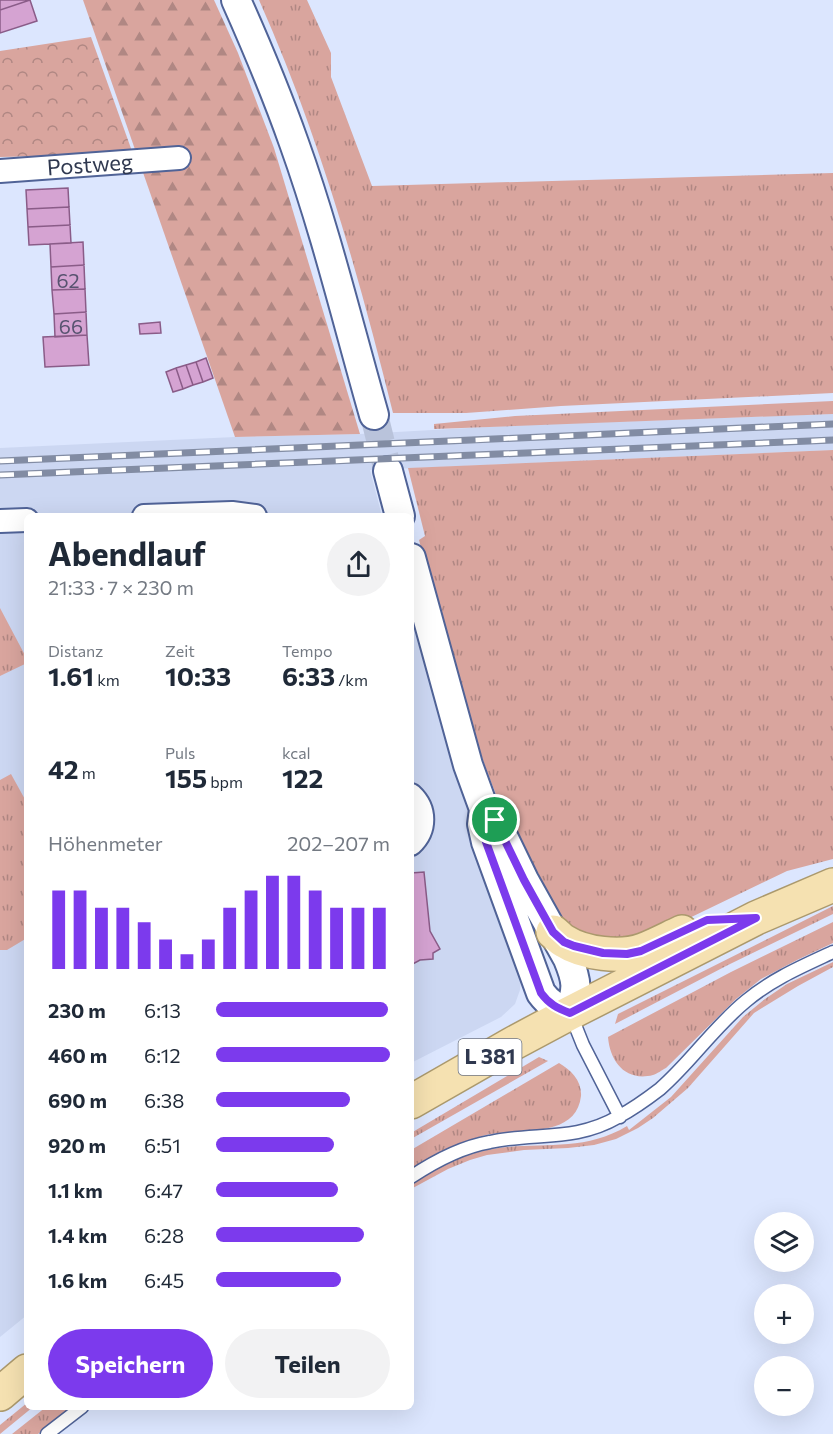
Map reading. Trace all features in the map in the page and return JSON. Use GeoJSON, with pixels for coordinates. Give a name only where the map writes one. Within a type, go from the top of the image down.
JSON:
{"type":"FeatureCollection","features":[{"type":"Feature","properties":{"kind":"main road","name":"L 381"},"geometry":{"type":"LineString","coordinates":[[414,1100],[570,1013],[756,918],[833,885]]}},
{"type":"Feature","properties":{"kind":"main road","name":"L 381"},"geometry":{"type":"LineString","coordinates":[[553,932],[564,942],[582,949],[627,954],[641,951],[707,920],[756,918]]}},
{"type":"Feature","properties":{"kind":"main road"},"geometry":{"type":"LineString","coordinates":[[0,1394],[24,1374]]}},
{"type":"Feature","properties":{"kind":"street"},"geometry":{"type":"LineString","coordinates":[[236,0],[295,145],[374,415]]}},
{"type":"Feature","properties":{"kind":"street","name":"Postweg"},"geometry":{"type":"LineString","coordinates":[[0,171],[179,158]]}},
{"type":"Feature","properties":{"kind":"street"},"geometry":{"type":"LineString","coordinates":[[388,471],[399,513]]}},
{"type":"Feature","properties":{"kind":"street"},"geometry":{"type":"LineString","coordinates":[[0,521],[24,520]]}},
{"type":"Feature","properties":{"kind":"street"},"geometry":{"type":"LineString","coordinates":[[414,569],[468,765],[484,809],[495,820],[524,880],[568,959],[576,983],[570,1013],[553,1006],[541,993],[486,842],[482,824],[484,809]]}},
{"type":"Feature","properties":{"kind":"street"},"geometry":{"type":"LineString","coordinates":[[414,799],[421,809],[423,820],[421,830],[414,842]]}},
{"type":"Feature","properties":{"kind":"lane"},"geometry":{"type":"LineString","coordinates":[[414,1175],[439,1160],[474,1145],[492,1141],[570,1134],[594,1128],[620,1117],[660,1088],[722,1023],[757,992],[791,972],[833,952]]}},
{"type":"Feature","properties":{"kind":"lane"},"geometry":{"type":"LineString","coordinates":[[570,1013],[583,1045],[620,1117]]}},
{"type":"Feature","properties":{"kind":"lane"},"geometry":{"type":"LineString","coordinates":[[47,1434],[78,1410]]}},
{"type":"Feature","properties":{"kind":"shaded area"},"geometry":{"type":"Polygon","coordinates":[[[833,414],[833,450],[370,470],[381,513],[24,513],[24,1317],[0,1337],[0,448],[235,437],[360,434],[522,425],[833,414]]]}},
{"type":"Feature","properties":{"kind":"shaded area"},"geometry":{"type":"Polygon","coordinates":[[[414,614],[461,787],[516,955],[521,977],[520,990],[515,1004],[501,1017],[414,1061],[414,614]]]}},
{"type":"Feature","properties":{"kind":"green space"},"geometry":{"type":"Polygon","coordinates":[[[83,0],[214,0],[238,53],[274,148],[360,434],[235,437],[83,0]]]}},
{"type":"Feature","properties":{"kind":"green space"},"geometry":{"type":"Polygon","coordinates":[[[259,0],[307,0],[331,53],[331,77],[372,186],[833,173],[833,393],[561,406],[466,413],[393,413],[366,308],[335,203],[300,100],[259,0]]]}},
{"type":"Feature","properties":{"kind":"green space"},"geometry":{"type":"Polygon","coordinates":[[[91,37],[133,154],[0,157],[0,51],[91,37]]]}},
{"type":"Feature","properties":{"kind":"green space"},"geometry":{"type":"Polygon","coordinates":[[[833,401],[833,414],[434,429],[434,424],[515,416],[833,401]]]}},
{"type":"Feature","properties":{"kind":"green space"},"geometry":{"type":"Polygon","coordinates":[[[833,450],[833,859],[787,871],[650,937],[605,941],[571,927],[546,903],[511,833],[486,769],[448,656],[419,540],[425,536],[408,468],[833,450]]]}},
{"type":"Feature","properties":{"kind":"green space"},"geometry":{"type":"Polygon","coordinates":[[[0,608],[24,653],[24,664],[0,676],[0,608]]]}},
{"type":"Feature","properties":{"kind":"green space"},"geometry":{"type":"Polygon","coordinates":[[[11,774],[24,798],[24,940],[7,950],[0,950],[0,780],[11,774]]]}},
{"type":"Feature","properties":{"kind":"green space"},"geometry":{"type":"Polygon","coordinates":[[[833,906],[833,914],[615,1024],[618,1014],[833,906]]]}},
{"type":"Feature","properties":{"kind":"green space"},"geometry":{"type":"Polygon","coordinates":[[[833,922],[833,943],[761,979],[736,999],[666,1068],[653,1075],[635,1076],[627,1073],[616,1062],[608,1037],[731,972],[833,922]]]}},
{"type":"Feature","properties":{"kind":"green space"},"geometry":{"type":"Polygon","coordinates":[[[833,962],[833,967],[754,1013],[688,1088],[638,1128],[616,1139],[594,1145],[487,1155],[448,1169],[414,1187],[415,1180],[450,1162],[477,1152],[505,1147],[575,1143],[610,1135],[627,1126],[629,1130],[671,1097],[743,1017],[787,984],[833,962]]]}},
{"type":"Feature","properties":{"kind":"green space"},"geometry":{"type":"Polygon","coordinates":[[[539,1057],[548,1061],[414,1137],[414,1131],[539,1057]]]}},
{"type":"Feature","properties":{"kind":"green space"},"geometry":{"type":"Polygon","coordinates":[[[559,1063],[575,1076],[580,1086],[581,1096],[577,1110],[568,1120],[556,1126],[482,1136],[445,1150],[414,1168],[414,1148],[559,1063]]]}},
{"type":"Feature","properties":{"kind":"green space"},"geometry":{"type":"Polygon","coordinates":[[[24,1405],[24,1410],[29,1410],[0,1434],[0,1425],[24,1405]]]}},
{"type":"Feature","properties":{"kind":"green space"},"geometry":{"type":"Polygon","coordinates":[[[42,1410],[68,1410],[38,1434],[12,1434],[42,1410]]]}},
{"type":"Feature","properties":{"kind":"building"},"geometry":{"type":"Polygon","coordinates":[[[0,0],[30,0],[0,10],[0,0]]]}},
{"type":"Feature","properties":{"kind":"building"},"geometry":{"type":"Polygon","coordinates":[[[30,0],[37,21],[0,33],[0,10],[30,0]]]}},
{"type":"Feature","properties":{"kind":"building"},"geometry":{"type":"Polygon","coordinates":[[[68,188],[69,207],[27,209],[26,190],[68,188]]]}},
{"type":"Feature","properties":{"kind":"building"},"geometry":{"type":"Polygon","coordinates":[[[69,207],[70,225],[28,227],[27,209],[69,207]]]}},
{"type":"Feature","properties":{"kind":"building"},"geometry":{"type":"Polygon","coordinates":[[[70,225],[71,243],[29,245],[28,227],[70,225]]]}},
{"type":"Feature","properties":{"kind":"building"},"geometry":{"type":"Polygon","coordinates":[[[83,242],[84,265],[51,267],[50,244],[83,242]]]}},
{"type":"Feature","properties":{"kind":"building"},"geometry":{"type":"Polygon","coordinates":[[[84,265],[85,289],[52,290],[51,267],[84,265]]]}},
{"type":"Feature","properties":{"kind":"building"},"geometry":{"type":"Polygon","coordinates":[[[85,289],[86,312],[54,314],[52,290],[85,289]]]}},
{"type":"Feature","properties":{"kind":"building"},"geometry":{"type":"Polygon","coordinates":[[[86,312],[87,335],[55,337],[54,314],[86,312]]]}},
{"type":"Feature","properties":{"kind":"building"},"geometry":{"type":"Polygon","coordinates":[[[160,322],[161,333],[140,334],[139,324],[160,322]]]}},
{"type":"Feature","properties":{"kind":"building"},"geometry":{"type":"Polygon","coordinates":[[[87,335],[89,365],[45,367],[43,337],[87,335]]]}},
{"type":"Feature","properties":{"kind":"building"},"geometry":{"type":"Polygon","coordinates":[[[206,358],[213,378],[203,382],[196,362],[206,358]]]}},
{"type":"Feature","properties":{"kind":"building"},"geometry":{"type":"Polygon","coordinates":[[[196,362],[203,382],[193,385],[186,365],[196,362]]]}},
{"type":"Feature","properties":{"kind":"building"},"geometry":{"type":"Polygon","coordinates":[[[186,365],[193,385],[183,389],[176,368],[186,365]]]}},
{"type":"Feature","properties":{"kind":"building"},"geometry":{"type":"Polygon","coordinates":[[[176,368],[183,389],[173,392],[166,372],[176,368]]]}},
{"type":"Feature","properties":{"kind":"building"},"geometry":{"type":"Polygon","coordinates":[[[424,872],[430,931],[440,949],[433,953],[433,959],[420,960],[414,963],[414,873],[424,872]]]}},
{"type":"Feature","properties":{"kind":"tunnel"},"geometry":{"type":"LineString","coordinates":[[374,415],[388,471]]}},
{"type":"Feature","properties":{"kind":"railway"},"geometry":{"type":"LineString","coordinates":[[0,461],[833,424]]}},
{"type":"Feature","properties":{"kind":"railway"},"geometry":{"type":"LineString","coordinates":[[0,475],[833,440]]}},
{"type":"Feature","properties":{"kind":"route"},"geometry":{"type":"LineString","coordinates":[[484,809],[495,820],[524,880],[553,932],[564,942],[582,949],[627,954],[641,951],[707,920],[756,918],[570,1013],[553,1006],[541,993],[486,842],[482,824],[484,809]]}}]}
